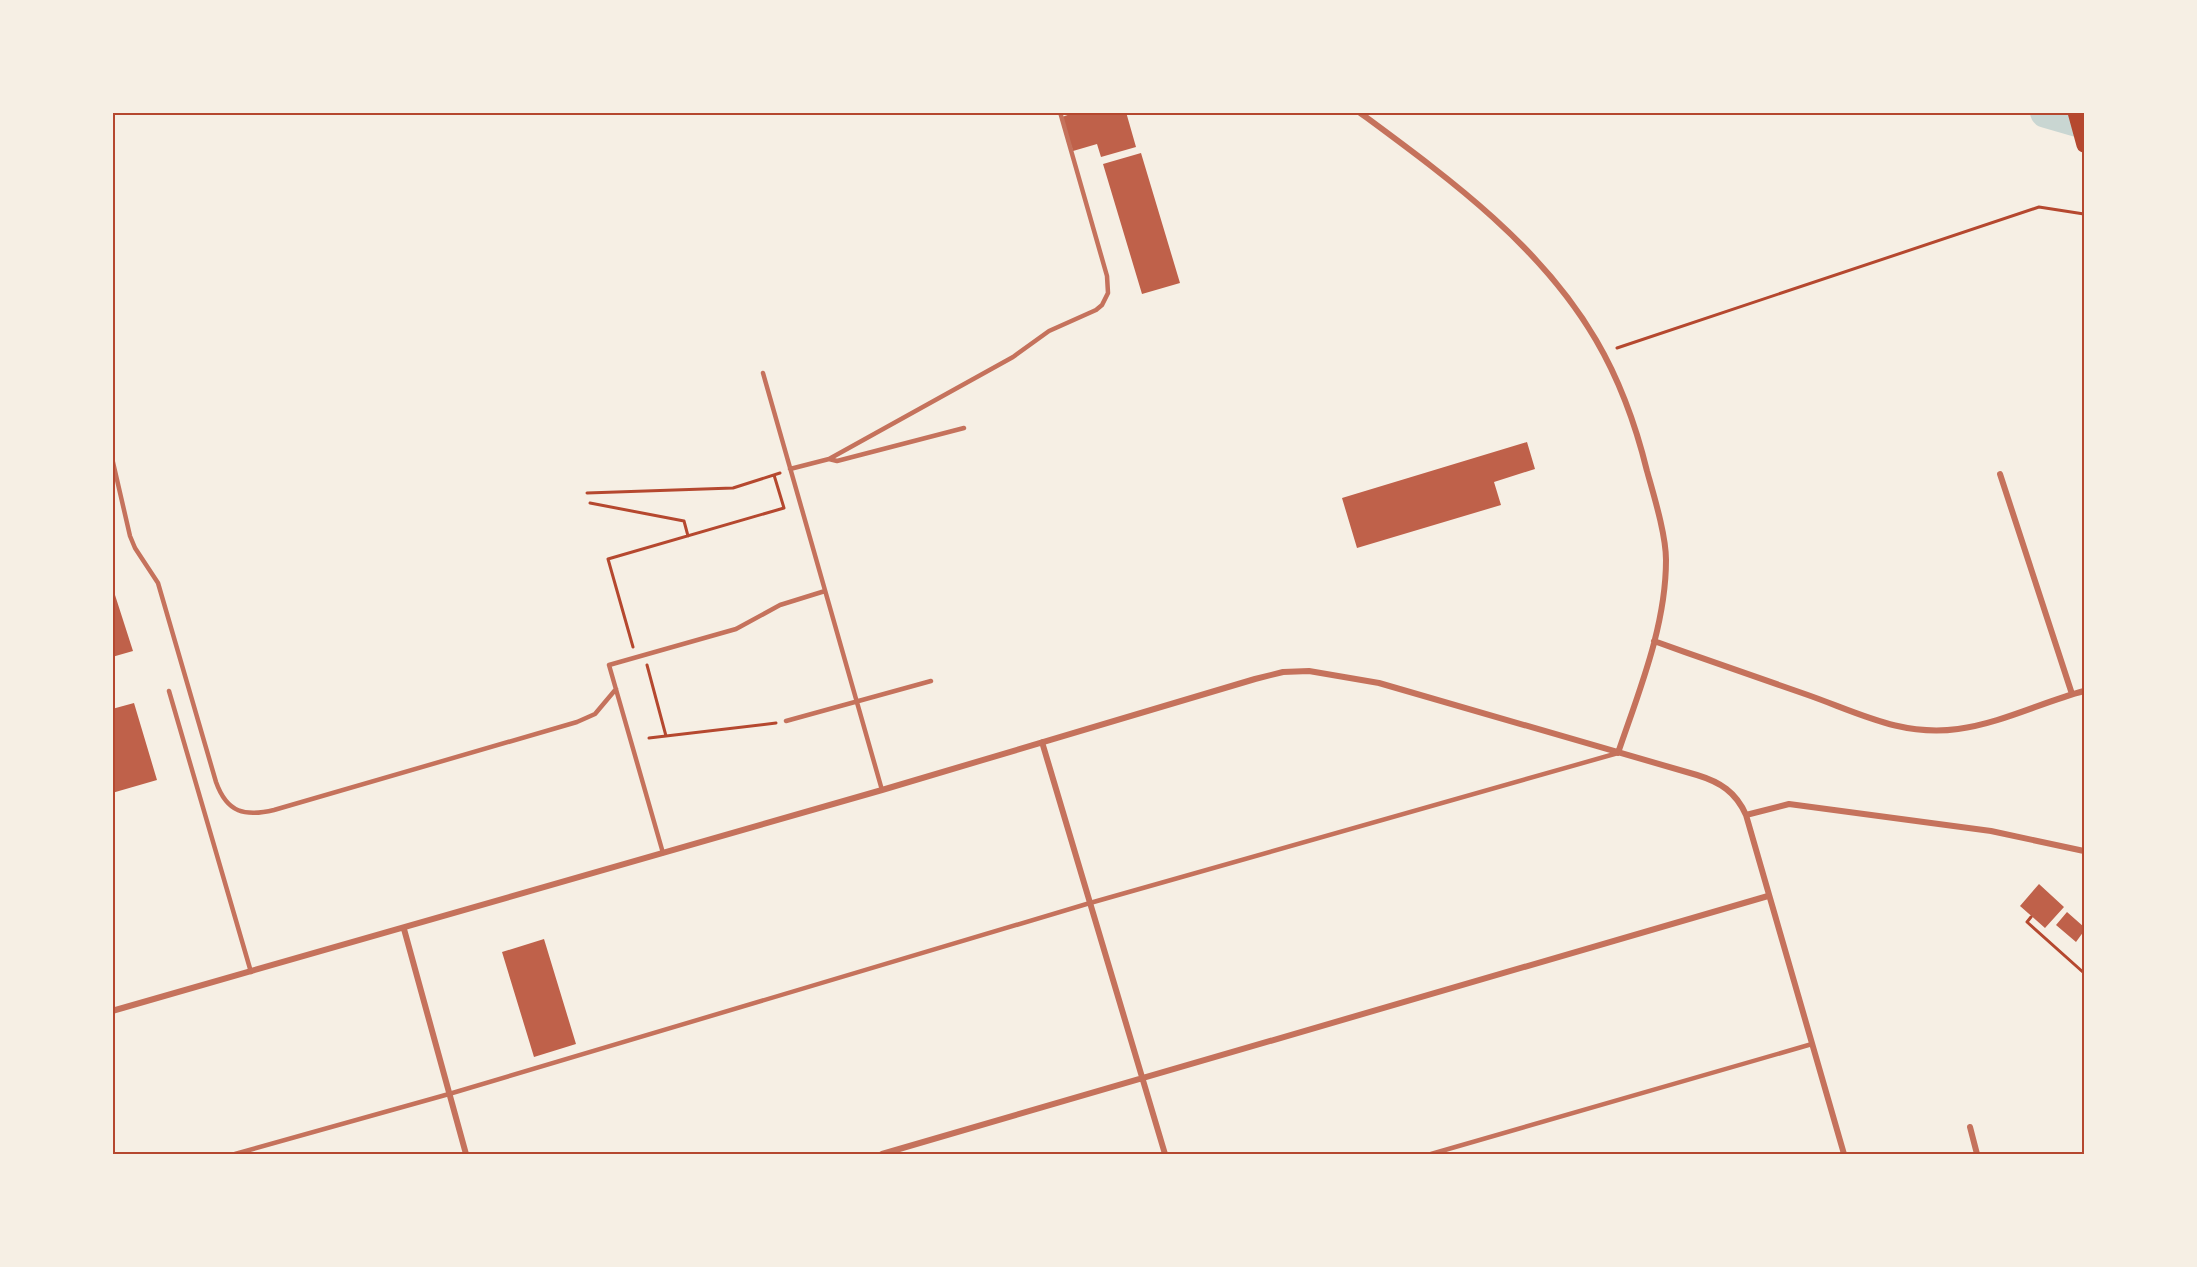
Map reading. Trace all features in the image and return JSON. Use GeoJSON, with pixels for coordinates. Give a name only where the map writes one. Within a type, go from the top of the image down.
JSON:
{"type":"FeatureCollection","features":[{"type":"Feature","properties":{"kind":"main road"},"geometry":{"type":"LineString","coordinates":[[2075,112],[2085,145]]}},
{"type":"Feature","properties":{"kind":"street"},"geometry":{"type":"LineString","coordinates":[[1359,112],[1467,194],[1521,245],[1561,289],[1596,340],[1622,391],[1642,450],[1658,513],[1666,558],[1662,600],[1654,641],[1618,753]]}},
{"type":"Feature","properties":{"kind":"street"},"geometry":{"type":"LineString","coordinates":[[2000,474],[2072,694]]}},
{"type":"Feature","properties":{"kind":"street"},"geometry":{"type":"LineString","coordinates":[[1654,641],[1813,697],[1862,717],[1895,726],[1918,729],[1958,729],[1980,724],[2018,714],[2085,691]]}},
{"type":"Feature","properties":{"kind":"street"},"geometry":{"type":"LineString","coordinates":[[112,1011],[882,790],[1255,679],[1283,672],[1309,671],[1340,675],[1421,694],[1708,778],[1730,791],[1746,815],[1844,1155]]}},
{"type":"Feature","properties":{"kind":"street"},"geometry":{"type":"LineString","coordinates":[[1042,742],[1165,1155]]}},
{"type":"Feature","properties":{"kind":"street"},"geometry":{"type":"LineString","coordinates":[[1746,815],[1789,804],[1991,831],[2085,851]]}},
{"type":"Feature","properties":{"kind":"street"},"geometry":{"type":"LineString","coordinates":[[882,1155],[1768,896]]}},
{"type":"Feature","properties":{"kind":"street"},"geometry":{"type":"LineString","coordinates":[[404,928],[466,1155]]}},
{"type":"Feature","properties":{"kind":"street"},"geometry":{"type":"LineString","coordinates":[[1970,1127],[1977,1155]]}},
{"type":"Feature","properties":{"kind":"lane"},"geometry":{"type":"LineString","coordinates":[[790,469],[829,459],[1013,357],[1049,331],[1096,310],[1106,300],[1109,285],[1107,276],[1060,112]]}},
{"type":"Feature","properties":{"kind":"lane"},"geometry":{"type":"LineString","coordinates":[[763,373],[882,790]]}},
{"type":"Feature","properties":{"kind":"lane"},"geometry":{"type":"LineString","coordinates":[[829,459],[837,461],[964,428]]}},
{"type":"Feature","properties":{"kind":"lane"},"geometry":{"type":"LineString","coordinates":[[112,459],[130,536],[135,548],[158,583],[216,782],[226,802],[237,810],[250,814],[265,812],[577,722],[595,714],[616,689]]}},
{"type":"Feature","properties":{"kind":"lane"},"geometry":{"type":"LineString","coordinates":[[663,853],[609,666],[736,629],[780,604],[825,591]]}},
{"type":"Feature","properties":{"kind":"lane"},"geometry":{"type":"LineString","coordinates":[[786,721],[931,681]]}},
{"type":"Feature","properties":{"kind":"lane"},"geometry":{"type":"LineString","coordinates":[[170,691],[251,972]]}},
{"type":"Feature","properties":{"kind":"lane"},"geometry":{"type":"LineString","coordinates":[[235,1155],[449,1094],[1090,903],[1618,753]]}},
{"type":"Feature","properties":{"kind":"lane"},"geometry":{"type":"LineString","coordinates":[[1431,1155],[1812,1044]]}},
{"type":"Feature","properties":{"kind":"path"},"geometry":{"type":"LineString","coordinates":[[1617,348],[2039,207],[2085,214]]}},
{"type":"Feature","properties":{"kind":"path"},"geometry":{"type":"LineString","coordinates":[[587,493],[733,488],[774,475],[784,508],[608,559],[633,647]]}},
{"type":"Feature","properties":{"kind":"path"},"geometry":{"type":"LineString","coordinates":[[590,503],[684,521],[688,536]]}},
{"type":"Feature","properties":{"kind":"path"},"geometry":{"type":"LineString","coordinates":[[647,665],[666,736]]}},
{"type":"Feature","properties":{"kind":"path"},"geometry":{"type":"LineString","coordinates":[[648,738],[786,721]]}},
{"type":"Feature","properties":{"kind":"path"},"geometry":{"type":"LineString","coordinates":[[2031,916],[2027,922],[2085,972]]}},
{"type":"Feature","properties":{"kind":"building"},"geometry":{"type":"Polygon","coordinates":[[[1076,112],[1126,112],[1136,147],[1101,157],[1097,144],[1073,151],[1062,117],[1076,112]]]}},
{"type":"Feature","properties":{"kind":"building"},"geometry":{"type":"Polygon","coordinates":[[[1141,153],[1180,283],[1142,294],[1103,164],[1141,153]]]}},
{"type":"Feature","properties":{"kind":"building"},"geometry":{"type":"Polygon","coordinates":[[[1527,442],[1535,469],[1494,482],[1501,505],[1357,548],[1342,498],[1527,442]]]}},
{"type":"Feature","properties":{"kind":"building"},"geometry":{"type":"Polygon","coordinates":[[[115,595],[133,651],[112,657],[112,596],[115,595]]]}},
{"type":"Feature","properties":{"kind":"building"},"geometry":{"type":"Polygon","coordinates":[[[134,703],[157,780],[112,793],[112,709],[134,703]]]}},
{"type":"Feature","properties":{"kind":"building"},"geometry":{"type":"Polygon","coordinates":[[[2039,884],[2064,907],[2045,928],[2020,906],[2039,884]]]}},
{"type":"Feature","properties":{"kind":"building"},"geometry":{"type":"Polygon","coordinates":[[[2067,912],[2084,927],[2084,931],[2076,942],[2056,925],[2067,912]]]}},
{"type":"Feature","properties":{"kind":"building"},"geometry":{"type":"Polygon","coordinates":[[[544,939],[576,1044],[534,1057],[502,952],[544,939]]]}},
{"type":"Feature","properties":{"kind":"waterway"},"geometry":{"type":"LineString","coordinates":[[2046,112],[2084,123]]}}]}
